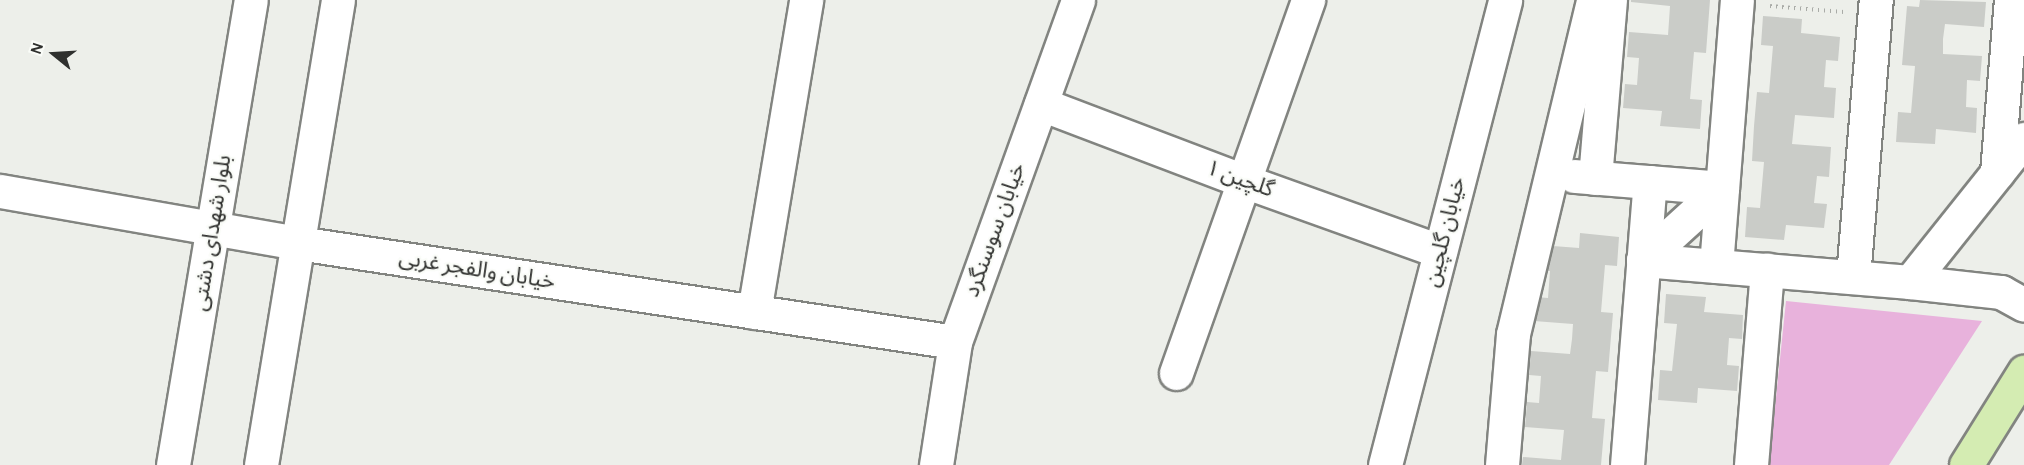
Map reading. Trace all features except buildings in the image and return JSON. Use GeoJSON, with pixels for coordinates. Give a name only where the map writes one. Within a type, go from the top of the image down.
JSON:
{"type":"FeatureCollection","features":[{"type":"Feature","properties":{"kind":"main road"},"geometry":{"type":"LineString","coordinates":[[1966,465],[2024,372]]}},
{"type":"Feature","properties":{"kind":"street","name":"بلوار شهدای دشتی"},"geometry":{"type":"LineString","coordinates":[[173,465],[250,0]]}},
{"type":"Feature","properties":{"kind":"street"},"geometry":{"type":"LineString","coordinates":[[261,465],[338,0]]}},
{"type":"Feature","properties":{"kind":"street"},"geometry":{"type":"LineString","coordinates":[[754,312],[806,0]]}},
{"type":"Feature","properties":{"kind":"street","name":"خیابان سوسنگرد"},"geometry":{"type":"LineString","coordinates":[[936,465],[955,342],[1078,0]]}},
{"type":"Feature","properties":{"kind":"street"},"geometry":{"type":"LineString","coordinates":[[1176,373],[1308,0]]}},
{"type":"Feature","properties":{"kind":"street","name":"خیابان گلچین"},"geometry":{"type":"LineString","coordinates":[[1385,465],[1505,0]]}},
{"type":"Feature","properties":{"kind":"street"},"geometry":{"type":"LineString","coordinates":[[1502,465],[1513,334],[1593,0]]}},
{"type":"Feature","properties":{"kind":"street"},"geometry":{"type":"LineString","coordinates":[[1595,178],[1610,0]]}},
{"type":"Feature","properties":{"kind":"street"},"geometry":{"type":"LineString","coordinates":[[1997,173],[2011,0]]}},
{"type":"Feature","properties":{"kind":"street"},"geometry":{"type":"LineString","coordinates":[[1716,266],[1737,2]]}},
{"type":"Feature","properties":{"kind":"street"},"geometry":{"type":"LineString","coordinates":[[1853,277],[1875,7]]}},
{"type":"Feature","properties":{"kind":"street","name":"گلچین ۱"},"geometry":{"type":"LineString","coordinates":[[1041,104],[1244,181],[1440,251]]}},
{"type":"Feature","properties":{"kind":"street"},"geometry":{"type":"LineString","coordinates":[[1910,282],[2024,140]]}},
{"type":"Feature","properties":{"kind":"street"},"geometry":{"type":"LineString","coordinates":[[1551,174],[1722,188]]}},
{"type":"Feature","properties":{"kind":"street"},"geometry":{"type":"LineString","coordinates":[[1650,182],[1716,266]]}},
{"type":"Feature","properties":{"kind":"street"},"geometry":{"type":"LineString","coordinates":[[1627,465],[1650,182]]}},
{"type":"Feature","properties":{"kind":"street"},"geometry":{"type":"LineString","coordinates":[[1643,260],[1722,188]]}},
{"type":"Feature","properties":{"kind":"street","name":"خیابان والفجر غربی"},"geometry":{"type":"LineString","coordinates":[[0,192],[298,243],[955,342]]}},
{"type":"Feature","properties":{"kind":"street"},"geometry":{"type":"LineString","coordinates":[[1643,260],[1910,282],[2001,292],[2024,305]]}},
{"type":"Feature","properties":{"kind":"street"},"geometry":{"type":"LineString","coordinates":[[1751,465],[1767,270]]}},
{"type":"Feature","properties":{"kind":"path"},"geometry":{"type":"LineString","coordinates":[[1737,2],[1875,7]]}},
{"type":"Feature","properties":{"kind":"shaded area"},"geometry":{"type":"Polygon","coordinates":[[[1786,301],[1982,321],[1889,465],[1769,465],[1786,301]]]}}]}
